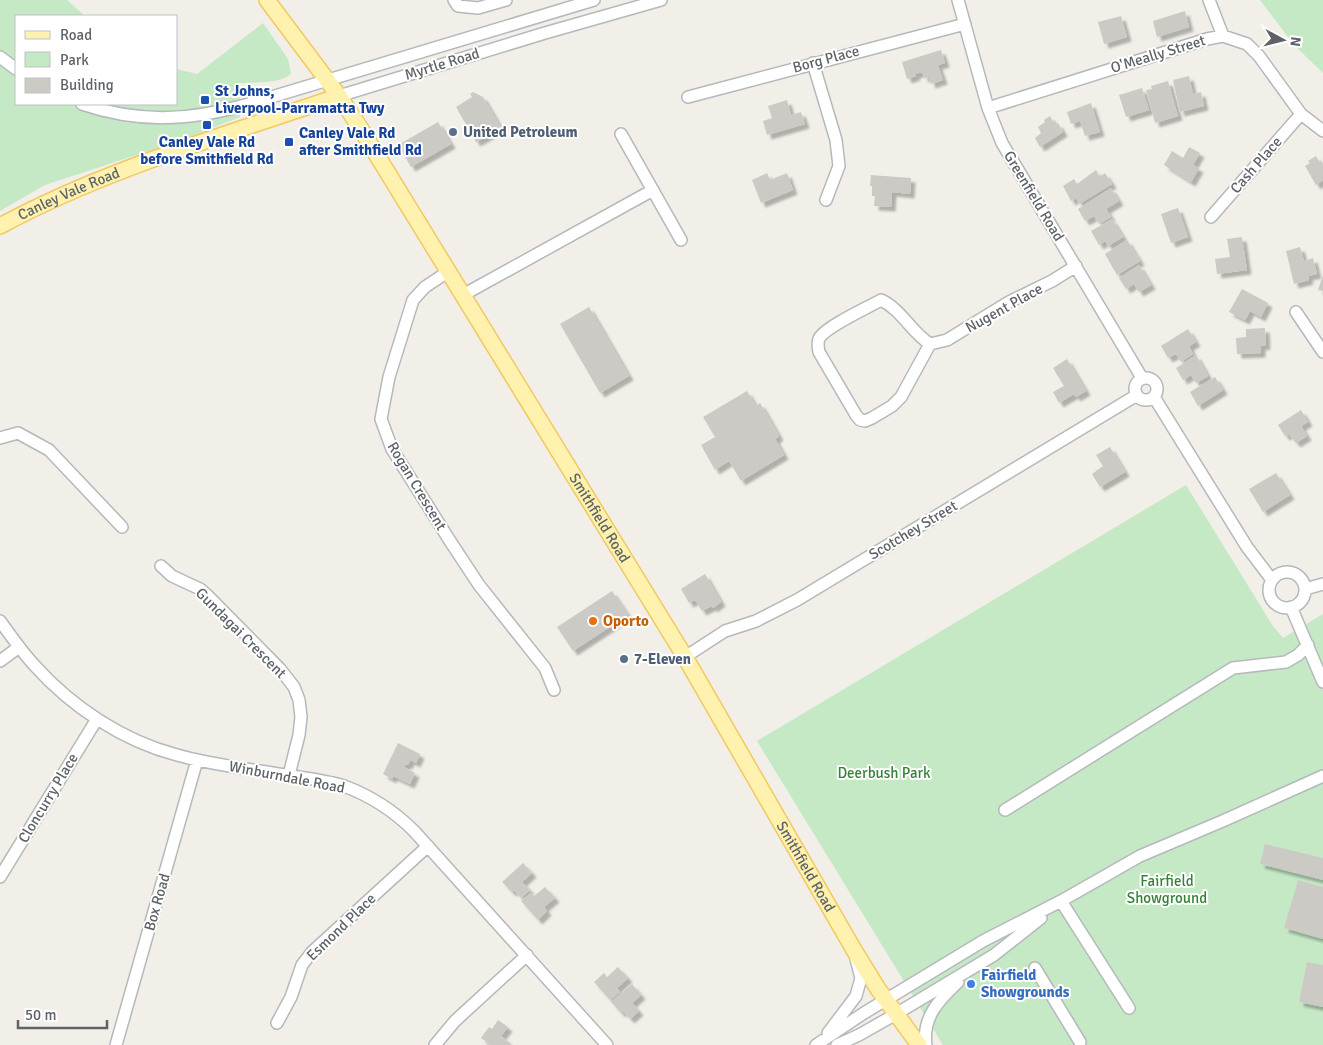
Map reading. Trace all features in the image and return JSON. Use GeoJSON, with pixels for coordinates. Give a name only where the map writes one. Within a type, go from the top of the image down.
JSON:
{"type":"FeatureCollection","features":[{"type":"Feature","properties":{"kind":"main road","name":"Smithfield Road"},"geometry":{"type":"LineString","coordinates":[[267,0],[339,96],[359,126],[685,657],[854,950],[886,1000],[919,1045]]}},
{"type":"Feature","properties":{"kind":"main road","name":"Canley Vale Road"},"geometry":{"type":"LineString","coordinates":[[0,226],[79,188],[149,161],[339,96]]}},
{"type":"Feature","properties":{"kind":"street"},"geometry":{"type":"LineString","coordinates":[[454,0],[458,6],[478,8],[506,0]]}},
{"type":"Feature","properties":{"kind":"street"},"geometry":{"type":"LineString","coordinates":[[86,105],[127,116],[148,118],[186,118],[226,110],[594,0]]}},
{"type":"Feature","properties":{"kind":"street","name":"Myrtle Road"},"geometry":{"type":"LineString","coordinates":[[339,96],[545,33],[661,0]]}},
{"type":"Feature","properties":{"kind":"street","name":"Greenfield Road"},"geometry":{"type":"LineString","coordinates":[[958,0],[988,108],[1002,143],[1142,378]]}},
{"type":"Feature","properties":{"kind":"street"},"geometry":{"type":"LineString","coordinates":[[1209,0],[1223,36]]}},
{"type":"Feature","properties":{"kind":"street","name":"Borg Place"},"geometry":{"type":"LineString","coordinates":[[688,97],[965,24]]}},
{"type":"Feature","properties":{"kind":"street","name":"O'Meally Street"},"geometry":{"type":"LineString","coordinates":[[988,108],[1207,39],[1223,36],[1247,44],[1301,114],[1323,131]]}},
{"type":"Feature","properties":{"kind":"street"},"geometry":{"type":"LineString","coordinates":[[0,57],[15,69]]}},
{"type":"Feature","properties":{"kind":"street"},"geometry":{"type":"LineString","coordinates":[[813,63],[836,140],[838,166],[826,200]]}},
{"type":"Feature","properties":{"kind":"street","name":"Cash Place"},"geometry":{"type":"LineString","coordinates":[[1212,217],[1301,114]]}},
{"type":"Feature","properties":{"kind":"street"},"geometry":{"type":"LineString","coordinates":[[621,134],[681,240]]}},
{"type":"Feature","properties":{"kind":"street"},"geometry":{"type":"LineString","coordinates":[[464,295],[653,190]]}},
{"type":"Feature","properties":{"kind":"street","name":"Nugent Place"},"geometry":{"type":"LineString","coordinates":[[930,344],[947,340],[1009,302],[1052,281],[1076,266]]}},
{"type":"Feature","properties":{"kind":"street","name":"Rogan Crescent"},"geometry":{"type":"LineString","coordinates":[[449,271],[425,286],[413,300],[389,377],[381,419],[392,449],[450,541],[479,585],[545,668],[554,690]]}},
{"type":"Feature","properties":{"kind":"street"},"geometry":{"type":"LineString","coordinates":[[881,300],[896,312],[918,336],[930,344],[901,397],[892,406],[865,421],[860,420],[856,415],[819,352],[818,343],[820,336],[831,328],[881,300]]}},
{"type":"Feature","properties":{"kind":"street"},"geometry":{"type":"LineString","coordinates":[[1296,312],[1323,352]]}},
{"type":"Feature","properties":{"kind":"street"},"geometry":{"type":"LineString","coordinates":[[1142,378],[1155,381],[1158,389],[1154,398],[1146,400],[1136,394],[1136,385],[1142,378]]}},
{"type":"Feature","properties":{"kind":"street","name":"Scotchey Street"},"geometry":{"type":"LineString","coordinates":[[685,657],[725,631],[756,621],[797,600],[1136,394]]}},
{"type":"Feature","properties":{"kind":"street"},"geometry":{"type":"LineString","coordinates":[[1154,398],[1247,547],[1272,580]]}},
{"type":"Feature","properties":{"kind":"street"},"geometry":{"type":"LineString","coordinates":[[0,438],[18,433],[49,450],[122,527]]}},
{"type":"Feature","properties":{"kind":"street","name":"Gundagai Crescent"},"geometry":{"type":"LineString","coordinates":[[161,566],[172,576],[208,596],[280,669],[294,687],[301,717],[299,735],[289,775]]}},
{"type":"Feature","properties":{"kind":"street"},"geometry":{"type":"LineString","coordinates":[[1288,572],[1300,576],[1305,588],[1303,599],[1292,608],[1282,608],[1272,601],[1269,590],[1272,580],[1277,574],[1288,572]]}},
{"type":"Feature","properties":{"kind":"street"},"geometry":{"type":"LineString","coordinates":[[1305,588],[1323,584]]}},
{"type":"Feature","properties":{"kind":"street"},"geometry":{"type":"LineString","coordinates":[[1292,608],[1323,682]]}},
{"type":"Feature","properties":{"kind":"street","name":"Winburndale Road"},"geometry":{"type":"LineString","coordinates":[[0,621],[19,647],[51,682],[97,719],[118,731],[159,750],[197,760],[334,783],[368,797],[393,811],[428,846],[607,1045]]}},
{"type":"Feature","properties":{"kind":"street"},"geometry":{"type":"LineString","coordinates":[[1005,810],[1232,668],[1286,662],[1298,655],[1308,645]]}},
{"type":"Feature","properties":{"kind":"street"},"geometry":{"type":"LineString","coordinates":[[0,661],[19,647]]}},
{"type":"Feature","properties":{"kind":"street","name":"Cloncurry Place"},"geometry":{"type":"LineString","coordinates":[[0,877],[97,719]]}},
{"type":"Feature","properties":{"kind":"street","name":"Box Road"},"geometry":{"type":"LineString","coordinates":[[116,1045],[197,760]]}},
{"type":"Feature","properties":{"kind":"street"},"geometry":{"type":"LineString","coordinates":[[819,1042],[983,941],[1061,901],[1140,856],[1323,776]]}},
{"type":"Feature","properties":{"kind":"street","name":"Esmond Place"},"geometry":{"type":"LineString","coordinates":[[277,1023],[291,997],[302,965],[312,952],[428,846]]}},
{"type":"Feature","properties":{"kind":"street"},"geometry":{"type":"LineString","coordinates":[[837,1045],[896,1014],[994,955],[1061,901]]}},
{"type":"Feature","properties":{"kind":"street"},"geometry":{"type":"LineString","coordinates":[[1061,901],[1129,1008]]}},
{"type":"Feature","properties":{"kind":"street"},"geometry":{"type":"LineString","coordinates":[[819,1042],[851,1004],[860,987],[854,950]]}},
{"type":"Feature","properties":{"kind":"street"},"geometry":{"type":"LineString","coordinates":[[435,1045],[455,1021],[527,955]]}},
{"type":"Feature","properties":{"kind":"street"},"geometry":{"type":"LineString","coordinates":[[1035,968],[1080,1042]]}},
{"type":"Feature","properties":{"kind":"street"},"geometry":{"type":"LineString","coordinates":[[926,1045],[924,1034],[926,1022],[930,1014],[953,987],[972,969]]}},
{"type":"Feature","properties":{"kind":"green space"},"geometry":{"type":"Polygon","coordinates":[[[0,0],[67,0],[84,15],[15,15],[15,105],[178,105],[178,69],[197,74],[263,23],[288,59],[291,73],[287,77],[275,81],[239,83],[240,117],[176,142],[45,185],[0,211],[0,0]]]}},
{"type":"Feature","properties":{"kind":"green space"},"geometry":{"type":"Polygon","coordinates":[[[1260,0],[1323,0],[1323,73],[1295,46],[1260,0]]]}},
{"type":"Feature","properties":{"kind":"green space"},"geometry":{"type":"Polygon","coordinates":[[[1186,485],[1273,626],[1283,638],[1323,614],[1323,1045],[943,1045],[757,741],[1186,485]]]}},
{"type":"Feature","properties":{"kind":"building"},"geometry":{"type":"Polygon","coordinates":[[[1185,11],[1189,27],[1157,37],[1153,21],[1185,11]]]}},
{"type":"Feature","properties":{"kind":"building"},"geometry":{"type":"Polygon","coordinates":[[[1121,16],[1127,37],[1104,44],[1098,22],[1121,16]]]}},
{"type":"Feature","properties":{"kind":"building"},"geometry":{"type":"Polygon","coordinates":[[[941,50],[945,63],[938,65],[943,80],[931,84],[929,77],[924,78],[922,72],[907,79],[902,62],[941,50]]]}},
{"type":"Feature","properties":{"kind":"building"},"geometry":{"type":"Polygon","coordinates":[[[1189,76],[1193,94],[1201,92],[1204,106],[1180,112],[1173,80],[1189,76]]]}},
{"type":"Feature","properties":{"kind":"building"},"geometry":{"type":"Polygon","coordinates":[[[1168,81],[1178,116],[1155,123],[1146,90],[1152,89],[1151,86],[1168,81]]]}},
{"type":"Feature","properties":{"kind":"building"},"geometry":{"type":"Polygon","coordinates":[[[1142,88],[1149,110],[1126,117],[1119,95],[1142,88]]]}},
{"type":"Feature","properties":{"kind":"building"},"geometry":{"type":"Polygon","coordinates":[[[473,92],[483,97],[501,128],[476,142],[456,107],[472,97],[470,94],[473,92]]]}},
{"type":"Feature","properties":{"kind":"building"},"geometry":{"type":"Polygon","coordinates":[[[787,100],[791,115],[801,112],[805,124],[767,135],[763,121],[772,118],[768,106],[787,100]]]}},
{"type":"Feature","properties":{"kind":"building"},"geometry":{"type":"Polygon","coordinates":[[[1091,103],[1100,132],[1085,136],[1080,121],[1071,124],[1067,112],[1091,103]]]}},
{"type":"Feature","properties":{"kind":"building"},"geometry":{"type":"Polygon","coordinates":[[[1050,116],[1055,125],[1058,123],[1063,132],[1040,147],[1035,138],[1041,133],[1038,127],[1050,116]]]}},
{"type":"Feature","properties":{"kind":"building"},"geometry":{"type":"Polygon","coordinates":[[[438,122],[451,144],[411,167],[398,145],[438,122]]]}},
{"type":"Feature","properties":{"kind":"building"},"geometry":{"type":"Polygon","coordinates":[[[1189,147],[1200,153],[1193,165],[1199,168],[1191,182],[1164,165],[1172,151],[1183,158],[1189,147]]]}},
{"type":"Feature","properties":{"kind":"building"},"geometry":{"type":"Polygon","coordinates":[[[1316,156],[1321,165],[1323,164],[1323,180],[1316,185],[1305,166],[1310,163],[1308,161],[1316,156]]]}},
{"type":"Feature","properties":{"kind":"building"},"geometry":{"type":"Polygon","coordinates":[[[1096,170],[1100,177],[1105,173],[1112,184],[1079,204],[1076,198],[1071,201],[1063,186],[1074,179],[1077,184],[1096,170]]]}},
{"type":"Feature","properties":{"kind":"building"},"geometry":{"type":"Polygon","coordinates":[[[767,173],[770,180],[787,173],[793,190],[761,203],[752,180],[767,173]]]}},
{"type":"Feature","properties":{"kind":"building"},"geometry":{"type":"Polygon","coordinates":[[[871,175],[911,178],[910,194],[892,192],[891,207],[874,206],[875,196],[872,196],[872,186],[870,186],[871,175]]]}},
{"type":"Feature","properties":{"kind":"building"},"geometry":{"type":"Polygon","coordinates":[[[1111,188],[1119,201],[1106,209],[1111,217],[1099,224],[1094,216],[1085,221],[1078,209],[1111,188]]]}},
{"type":"Feature","properties":{"kind":"building"},"geometry":{"type":"Polygon","coordinates":[[[1178,208],[1188,237],[1171,243],[1161,214],[1178,208]]]}},
{"type":"Feature","properties":{"kind":"building"},"geometry":{"type":"Polygon","coordinates":[[[1112,219],[1123,237],[1108,246],[1105,241],[1099,245],[1091,231],[1112,219]]]}},
{"type":"Feature","properties":{"kind":"building"},"geometry":{"type":"Polygon","coordinates":[[[1242,237],[1247,270],[1217,274],[1215,259],[1230,257],[1227,239],[1242,237]]]}},
{"type":"Feature","properties":{"kind":"building"},"geometry":{"type":"Polygon","coordinates":[[[1127,240],[1140,261],[1117,275],[1105,254],[1127,240]]]}},
{"type":"Feature","properties":{"kind":"building"},"geometry":{"type":"Polygon","coordinates":[[[1300,247],[1304,261],[1313,258],[1317,274],[1308,276],[1309,280],[1294,284],[1286,251],[1300,247]]]}},
{"type":"Feature","properties":{"kind":"building"},"geometry":{"type":"Polygon","coordinates":[[[1139,265],[1151,285],[1139,292],[1134,284],[1126,289],[1119,278],[1139,265]]]}},
{"type":"Feature","properties":{"kind":"building"},"geometry":{"type":"Polygon","coordinates":[[[1323,275],[1323,291],[1318,290],[1323,275]]]}},
{"type":"Feature","properties":{"kind":"building"},"geometry":{"type":"Polygon","coordinates":[[[1242,289],[1268,303],[1261,317],[1250,311],[1245,320],[1229,312],[1242,289]]]}},
{"type":"Feature","properties":{"kind":"building"},"geometry":{"type":"Polygon","coordinates":[[[589,307],[629,376],[600,393],[560,324],[589,307]]]}},
{"type":"Feature","properties":{"kind":"building"},"geometry":{"type":"Polygon","coordinates":[[[1265,328],[1266,345],[1261,346],[1261,353],[1237,354],[1236,338],[1246,337],[1246,329],[1265,328]]]}},
{"type":"Feature","properties":{"kind":"building"},"geometry":{"type":"Polygon","coordinates":[[[1188,329],[1196,342],[1189,346],[1193,354],[1181,362],[1176,354],[1168,358],[1161,346],[1188,329]]]}},
{"type":"Feature","properties":{"kind":"building"},"geometry":{"type":"Polygon","coordinates":[[[1196,355],[1208,376],[1196,383],[1191,375],[1183,380],[1176,368],[1196,355]]]}},
{"type":"Feature","properties":{"kind":"building"},"geometry":{"type":"Polygon","coordinates":[[[1067,359],[1086,391],[1076,397],[1074,394],[1059,403],[1053,392],[1064,386],[1053,368],[1067,359]]]}},
{"type":"Feature","properties":{"kind":"building"},"geometry":{"type":"Polygon","coordinates":[[[1215,377],[1223,390],[1198,406],[1190,392],[1215,377]]]}},
{"type":"Feature","properties":{"kind":"building"},"geometry":{"type":"Polygon","coordinates":[[[747,391],[756,406],[760,403],[779,436],[775,439],[784,455],[741,481],[729,461],[715,470],[701,445],[715,437],[703,417],[747,391]]]}},
{"type":"Feature","properties":{"kind":"building"},"geometry":{"type":"Polygon","coordinates":[[[1301,410],[1308,422],[1301,426],[1307,436],[1296,443],[1289,434],[1285,436],[1278,425],[1301,410]]]}},
{"type":"Feature","properties":{"kind":"building"},"geometry":{"type":"Polygon","coordinates":[[[1110,447],[1125,472],[1100,487],[1092,474],[1103,466],[1096,455],[1110,447]]]}},
{"type":"Feature","properties":{"kind":"building"},"geometry":{"type":"Polygon","coordinates":[[[1276,473],[1290,495],[1263,512],[1249,489],[1276,473]]]}},
{"type":"Feature","properties":{"kind":"building"},"geometry":{"type":"Polygon","coordinates":[[[705,574],[721,602],[713,608],[712,606],[702,611],[695,600],[689,603],[681,589],[705,574]]]}},
{"type":"Feature","properties":{"kind":"building","name":"Oporto"},"geometry":{"type":"Polygon","coordinates":[[[612,591],[628,615],[573,651],[557,627],[612,591]]]}},
{"type":"Feature","properties":{"kind":"building"},"geometry":{"type":"Polygon","coordinates":[[[398,743],[420,754],[416,763],[410,760],[408,765],[406,764],[404,767],[415,773],[410,784],[393,776],[392,779],[383,774],[398,743]]]}},
{"type":"Feature","properties":{"kind":"building"},"geometry":{"type":"Polygon","coordinates":[[[1265,844],[1323,858],[1323,880],[1260,864],[1265,844]]]}},
{"type":"Feature","properties":{"kind":"building"},"geometry":{"type":"Polygon","coordinates":[[[523,863],[532,873],[522,882],[530,890],[521,898],[514,890],[512,892],[502,882],[523,863]]]}},
{"type":"Feature","properties":{"kind":"building"},"geometry":{"type":"Polygon","coordinates":[[[1298,880],[1323,887],[1323,939],[1284,928],[1298,880]]]}},
{"type":"Feature","properties":{"kind":"building"},"geometry":{"type":"Polygon","coordinates":[[[545,887],[555,898],[544,907],[547,911],[538,920],[521,901],[531,893],[534,896],[545,887]]]}},
{"type":"Feature","properties":{"kind":"building"},"geometry":{"type":"Polygon","coordinates":[[[1307,962],[1323,965],[1323,1007],[1299,1002],[1307,962]]]}},
{"type":"Feature","properties":{"kind":"building"},"geometry":{"type":"Polygon","coordinates":[[[618,967],[628,978],[617,988],[620,992],[610,1000],[594,982],[604,973],[607,977],[618,967]]]}},
{"type":"Feature","properties":{"kind":"building"},"geometry":{"type":"Polygon","coordinates":[[[632,984],[641,995],[632,1003],[639,1011],[630,1019],[623,1011],[621,1013],[611,1002],[632,984]]]}},
{"type":"Feature","properties":{"kind":"building"},"geometry":{"type":"Polygon","coordinates":[[[498,1020],[508,1027],[501,1036],[510,1045],[491,1045],[481,1038],[489,1027],[492,1029],[498,1020]]]}},
{"type":"Feature","properties":{"kind":"place","name":"St Johns, Liverpool-Parramatta Twy"},"geometry":{"type":"Point","coordinates":[205,100]}},
{"type":"Feature","properties":{"kind":"place","name":"Canley Vale Rd before Smithfield Rd"},"geometry":{"type":"Point","coordinates":[207,125]}},
{"type":"Feature","properties":{"kind":"place","name":"United Petroleum"},"geometry":{"type":"Point","coordinates":[453,132]}},
{"type":"Feature","properties":{"kind":"place","name":"Canley Vale Rd after Smithfield Rd"},"geometry":{"type":"Point","coordinates":[289,142]}},
{"type":"Feature","properties":{"kind":"place","name":"Oporto"},"geometry":{"type":"Point","coordinates":[593,621]}},
{"type":"Feature","properties":{"kind":"place","name":"7-Eleven"},"geometry":{"type":"Point","coordinates":[624,659]}},
{"type":"Feature","properties":{"kind":"place","name":"Fairfield Showgrounds"},"geometry":{"type":"Point","coordinates":[971,984]}},
{"type":"Feature","properties":{"kind":"park label","name":"Deerbush Park"},"geometry":{"type":"Point","coordinates":[884,773]}},
{"type":"Feature","properties":{"kind":"park label","name":"Fairfield Showground"},"geometry":{"type":"Point","coordinates":[1167,890]}}]}
